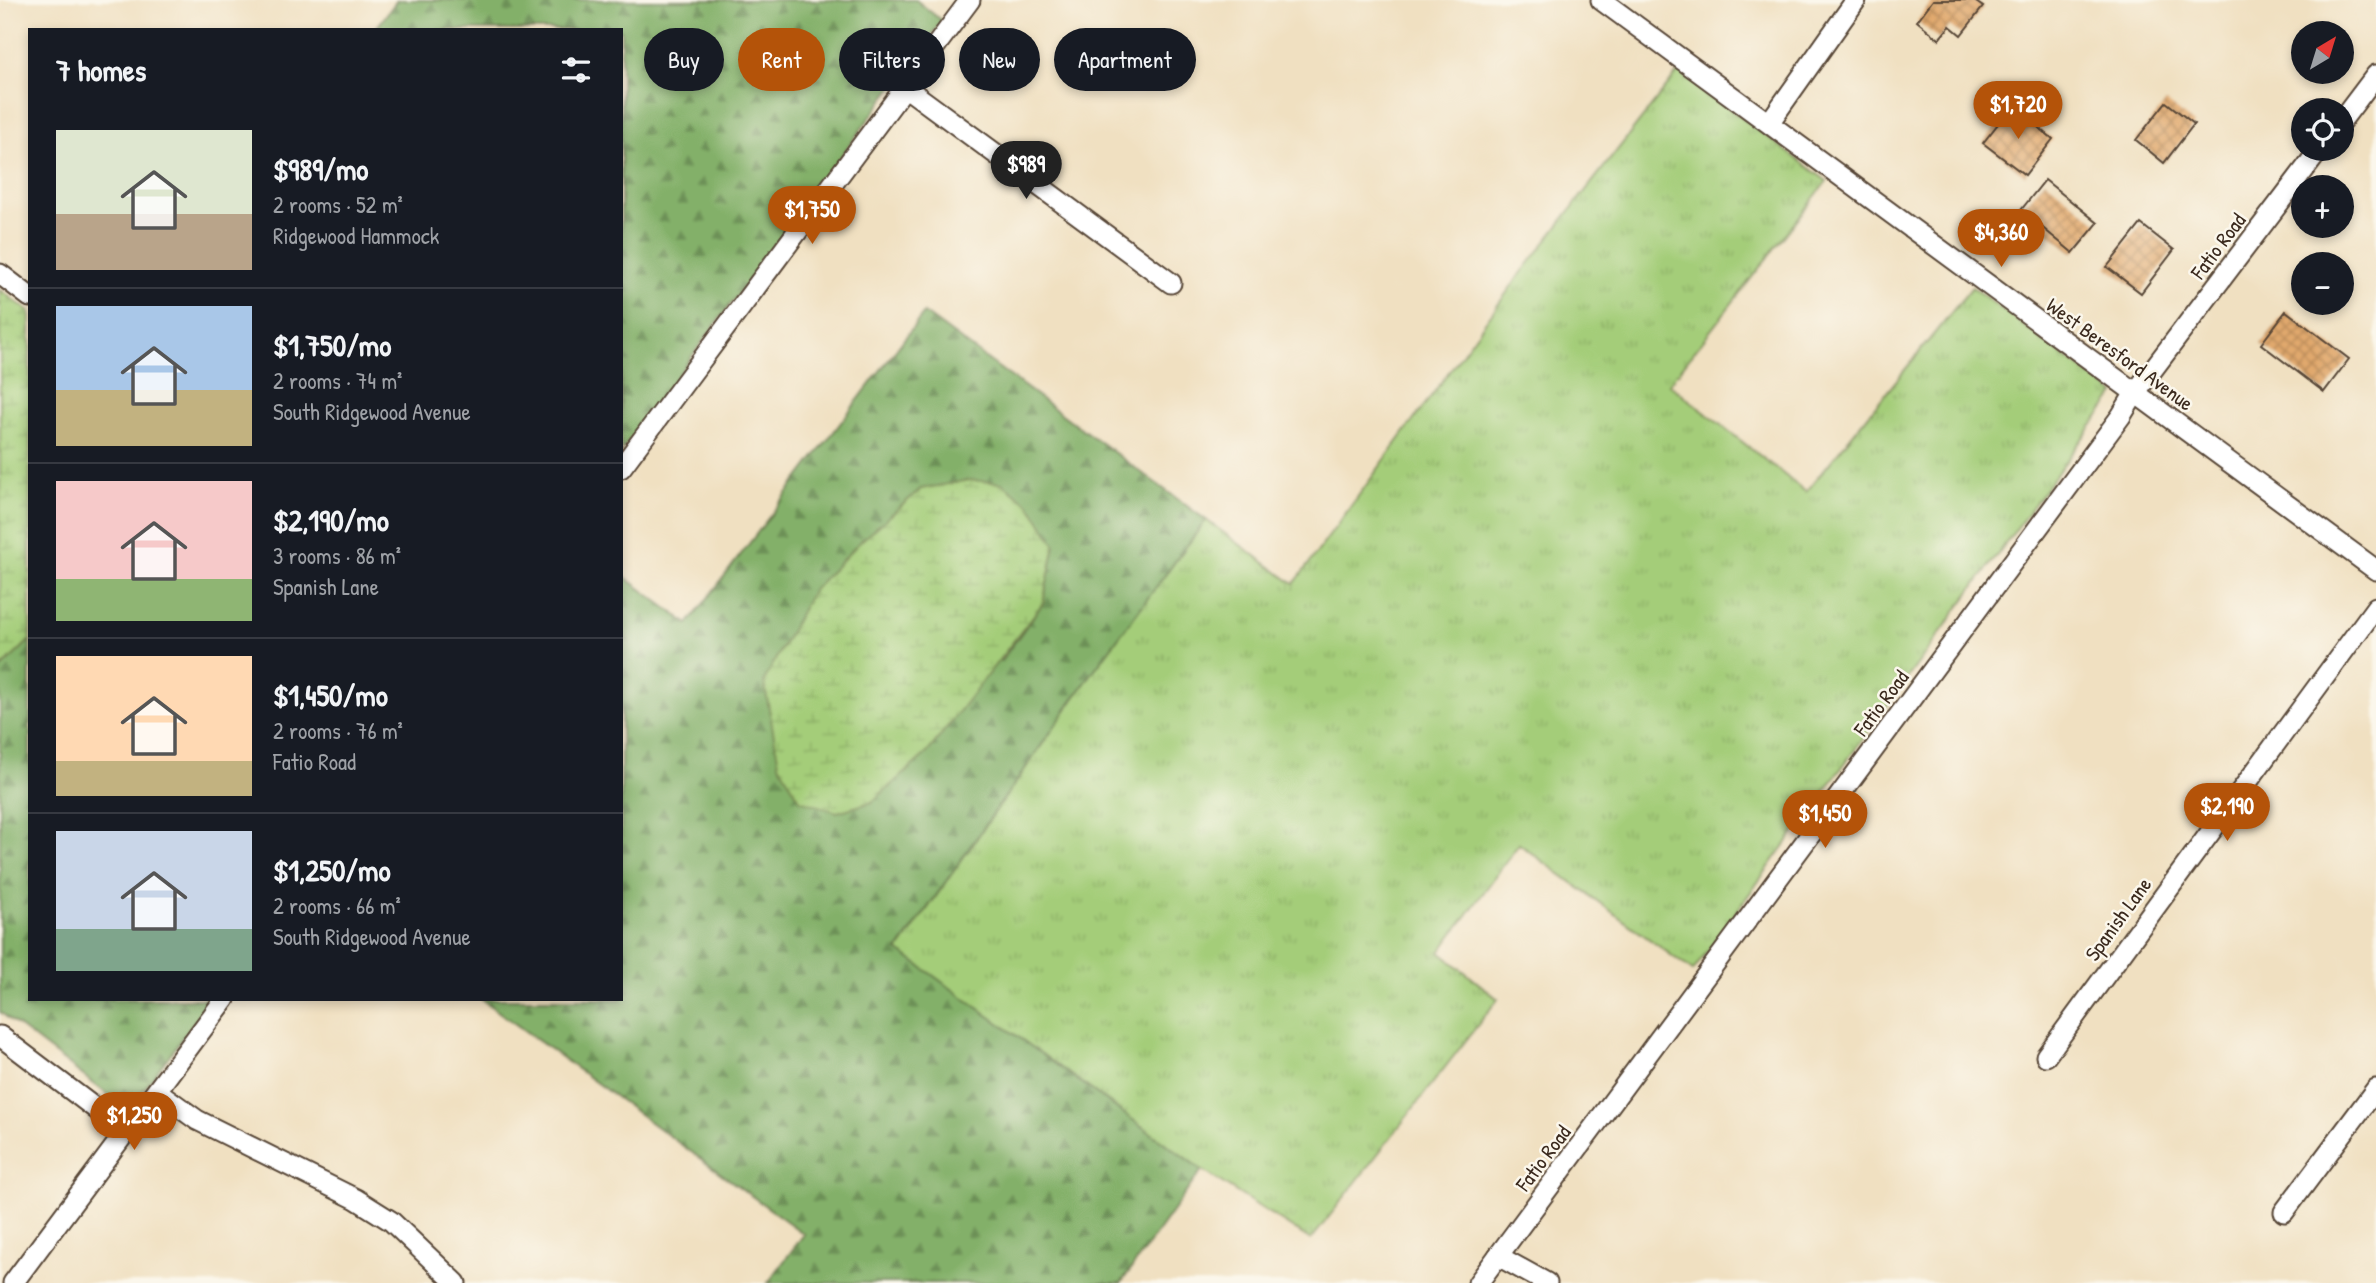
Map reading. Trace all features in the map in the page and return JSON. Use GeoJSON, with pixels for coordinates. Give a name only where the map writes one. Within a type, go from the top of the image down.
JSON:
{"type":"FeatureCollection","features":[{"type":"Feature","properties":{"kind":"street"},"geometry":{"type":"LineString","coordinates":[[945,33],[970,0]]}},
{"type":"Feature","properties":{"kind":"street","name":"West Beresford Avenue"},"geometry":{"type":"LineString","coordinates":[[1601,0],[2376,570]]}},
{"type":"Feature","properties":{"kind":"street"},"geometry":{"type":"LineString","coordinates":[[1769,123],[1856,0]]}},
{"type":"Feature","properties":{"kind":"street"},"geometry":{"type":"LineString","coordinates":[[2354,104],[2376,75]]}},
{"type":"Feature","properties":{"kind":"street"},"geometry":{"type":"LineString","coordinates":[[623,465],[902,91]]}},
{"type":"Feature","properties":{"kind":"street"},"geometry":{"type":"LineString","coordinates":[[910,91],[1171,283]]}},
{"type":"Feature","properties":{"kind":"street","name":"Fatio Road"},"geometry":{"type":"LineString","coordinates":[[1478,1283],[2122,416],[2135,393],[2311,161]]}},
{"type":"Feature","properties":{"kind":"street"},"geometry":{"type":"LineString","coordinates":[[0,274],[28,295]]}},
{"type":"Feature","properties":{"kind":"street","name":"Spanish Lane"},"geometry":{"type":"LineString","coordinates":[[2046,1056],[2376,607]]}},
{"type":"Feature","properties":{"kind":"street"},"geometry":{"type":"LineString","coordinates":[[13,1283],[224,1001]]}},
{"type":"Feature","properties":{"kind":"street"},"geometry":{"type":"LineString","coordinates":[[0,1036],[125,1130]]}},
{"type":"Feature","properties":{"kind":"street"},"geometry":{"type":"LineString","coordinates":[[2284,1212],[2376,1089]]}},
{"type":"Feature","properties":{"kind":"street"},"geometry":{"type":"LineString","coordinates":[[157,1091],[197,1120],[356,1199],[379,1214],[456,1283]]}},
{"type":"Feature","properties":{"kind":"street"},"geometry":{"type":"LineString","coordinates":[[1498,1256],[1547,1283]]}},
{"type":"Feature","properties":{"kind":"green space"},"geometry":{"type":"Polygon","coordinates":[[[397,0],[916,0],[942,21],[937,28],[839,28],[839,91],[890,91],[623,448],[623,28],[376,28],[397,0]]]}},
{"type":"Feature","properties":{"kind":"green space"},"geometry":{"type":"Polygon","coordinates":[[[1679,71],[1827,181],[1669,384],[1806,492],[1972,287],[2115,394],[1693,971],[1519,844],[1440,952],[1498,999],[1311,1240],[1202,1170],[898,951],[1092,673],[1206,520],[1294,584],[1516,280],[1679,71]]]}},
{"type":"Feature","properties":{"kind":"green space"},"geometry":{"type":"Polygon","coordinates":[[[0,290],[28,311],[28,642],[0,669],[0,290]]]}},
{"type":"Feature","properties":{"kind":"green space"},"geometry":{"type":"Polygon","coordinates":[[[924,313],[1206,520],[1092,673],[898,950],[1202,1170],[1121,1283],[768,1283],[804,1234],[484,1001],[623,1001],[623,575],[688,624],[924,313]],[[921,489],[861,541],[812,591],[1001,661],[1043,603],[1055,544],[921,489]]]}},
{"type":"Feature","properties":{"kind":"green space"},"geometry":{"type":"Polygon","coordinates":[[[970,480],[1002,483],[1029,504],[1055,544],[1043,603],[927,753],[872,802],[837,812],[800,800],[779,764],[764,681],[812,591],[861,541],[921,489],[970,480]]]}},
{"type":"Feature","properties":{"kind":"green space"},"geometry":{"type":"Polygon","coordinates":[[[28,642],[28,1001],[210,1001],[128,1110],[0,1012],[0,669],[28,642]]]}},
{"type":"Feature","properties":{"kind":"building"},"geometry":{"type":"Polygon","coordinates":[[[1933,0],[1973,0],[1983,7],[1961,35],[1950,26],[1939,39],[1917,21],[1933,0]]]}},
{"type":"Feature","properties":{"kind":"building"},"geometry":{"type":"Polygon","coordinates":[[[2166,102],[2194,124],[2164,163],[2136,140],[2166,102]]]}},
{"type":"Feature","properties":{"kind":"building"},"geometry":{"type":"Polygon","coordinates":[[[2012,106],[2053,139],[2025,175],[1983,143],[2012,106]]]}},
{"type":"Feature","properties":{"kind":"building"},"geometry":{"type":"Polygon","coordinates":[[[2045,180],[2098,223],[2073,253],[2021,210],[2045,180]]]}},
{"type":"Feature","properties":{"kind":"building"},"geometry":{"type":"Polygon","coordinates":[[[2141,224],[2174,250],[2141,293],[2107,267],[2141,224]]]}},
{"type":"Feature","properties":{"kind":"building"},"geometry":{"type":"Polygon","coordinates":[[[2286,311],[2349,359],[2324,392],[2261,344],[2286,311]]]}}]}
